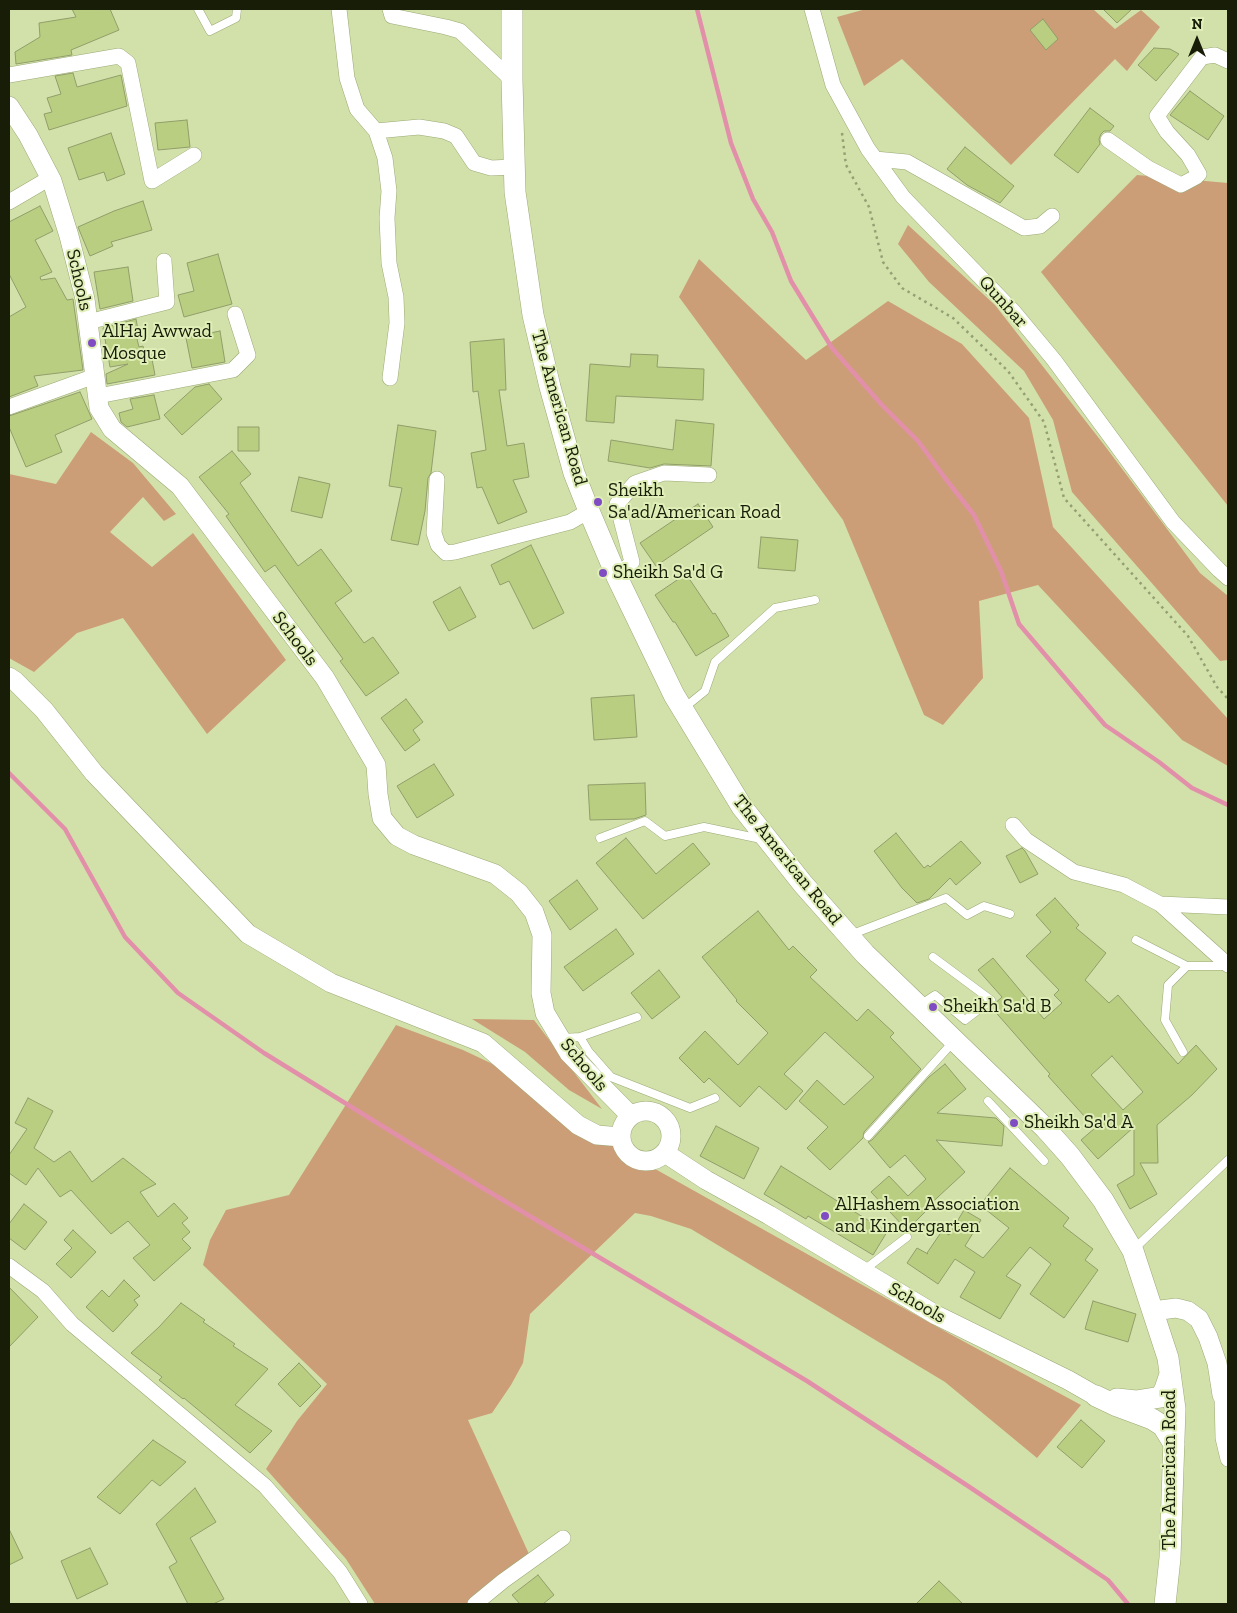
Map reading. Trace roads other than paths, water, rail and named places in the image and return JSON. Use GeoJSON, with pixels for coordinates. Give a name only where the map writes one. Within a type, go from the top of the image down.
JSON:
{"type":"FeatureCollection","features":[{"type":"Feature","properties":{"kind":"main road","name":"The American Road"},"geometry":{"type":"LineString","coordinates":[[512,9],[515,192],[533,316],[550,387],[574,472],[589,511],[617,576],[683,709],[742,807],[803,884],[848,936],[954,1041],[1025,1124],[1082,1170],[1133,1250],[1168,1358],[1175,1409],[1170,1558],[1165,1604]]}},
{"type":"Feature","properties":{"kind":"main road"},"geometry":{"type":"LineString","coordinates":[[1096,1396],[1136,1401],[1154,1400],[1161,1397],[1170,1374]]}},
{"type":"Feature","properties":{"kind":"main road"},"geometry":{"type":"LineString","coordinates":[[1096,1396],[1164,1426],[1174,1444]]}},
{"type":"Feature","properties":{"kind":"main road"},"geometry":{"type":"LineString","coordinates":[[1144,1417],[1164,1417],[1175,1409]]}},
{"type":"Feature","properties":{"kind":"street"},"geometry":{"type":"LineString","coordinates":[[339,9],[347,78],[357,109],[376,131],[385,158],[390,191],[387,218],[389,263],[396,297],[397,323],[390,378]]}},
{"type":"Feature","properties":{"kind":"street"},"geometry":{"type":"LineString","coordinates":[[390,9],[392,16],[460,31],[512,80]]}},
{"type":"Feature","properties":{"kind":"street","name":"Qunbar"},"geometry":{"type":"LineString","coordinates":[[812,9],[833,85],[848,115],[875,159],[903,197],[1014,312],[1054,360],[1173,522],[1228,578]]}},
{"type":"Feature","properties":{"kind":"street"},"geometry":{"type":"LineString","coordinates":[[9,75],[119,56],[128,63],[152,181],[194,155]]}},
{"type":"Feature","properties":{"kind":"street"},"geometry":{"type":"LineString","coordinates":[[1108,140],[1148,168],[1181,185],[1196,177],[1199,174],[1188,155],[1166,132],[1157,116],[1202,57],[1215,56],[1228,61]]}},
{"type":"Feature","properties":{"kind":"street","name":"Schools"},"geometry":{"type":"LineString","coordinates":[[9,106],[28,135],[50,178],[69,236],[85,299],[99,408],[112,429],[180,486],[325,678],[376,765],[382,818],[397,836],[414,845],[495,874],[519,893],[534,912],[542,935],[540,993],[545,1013],[569,1053],[631,1116]]}},
{"type":"Feature","properties":{"kind":"street"},"geometry":{"type":"LineString","coordinates":[[376,131],[419,128],[444,131],[456,136],[474,163],[491,168],[514,167]]}},
{"type":"Feature","properties":{"kind":"street"},"geometry":{"type":"LineString","coordinates":[[875,159],[907,162],[1024,228],[1040,226],[1052,216]]}},
{"type":"Feature","properties":{"kind":"street"},"geometry":{"type":"LineString","coordinates":[[9,202],[50,178]]}},
{"type":"Feature","properties":{"kind":"street"},"geometry":{"type":"LineString","coordinates":[[88,322],[167,302],[164,261]]}},
{"type":"Feature","properties":{"kind":"street"},"geometry":{"type":"LineString","coordinates":[[98,396],[233,370],[248,355],[235,314]]}},
{"type":"Feature","properties":{"kind":"street"},"geometry":{"type":"LineString","coordinates":[[9,407],[95,376]]}},
{"type":"Feature","properties":{"kind":"street"},"geometry":{"type":"LineString","coordinates":[[617,576],[632,562],[617,504],[635,483],[664,473],[709,475]]}},
{"type":"Feature","properties":{"kind":"street"},"geometry":{"type":"LineString","coordinates":[[437,479],[434,533],[438,545],[446,553],[570,522],[589,511]]}},
{"type":"Feature","properties":{"kind":"street"},"geometry":{"type":"LineString","coordinates":[[9,677],[44,710],[94,773],[248,934],[331,983],[483,1043],[578,1125],[597,1135],[621,1137]]}},
{"type":"Feature","properties":{"kind":"street"},"geometry":{"type":"LineString","coordinates":[[1013,824],[1026,840],[1074,872],[1124,885],[1160,904],[1228,965]]}},
{"type":"Feature","properties":{"kind":"street"},"geometry":{"type":"LineString","coordinates":[[1160,904],[1228,907]]}},
{"type":"Feature","properties":{"kind":"street"},"geometry":{"type":"LineString","coordinates":[[647,1111],[658,1114],[666,1121],[672,1137],[665,1153],[659,1158],[650,1161],[638,1160],[627,1153],[621,1137],[623,1125],[631,1116],[647,1111]]}},
{"type":"Feature","properties":{"kind":"street","name":"Schools"},"geometry":{"type":"LineString","coordinates":[[665,1153],[706,1180],[769,1215],[936,1315],[1068,1380],[1096,1396]]}},
{"type":"Feature","properties":{"kind":"street"},"geometry":{"type":"LineString","coordinates":[[9,1266],[43,1291],[72,1324],[265,1486],[340,1572],[360,1604]]}},
{"type":"Feature","properties":{"kind":"street"},"geometry":{"type":"LineString","coordinates":[[1153,1311],[1176,1308],[1188,1311],[1199,1319],[1208,1337],[1225,1394],[1223,1438],[1227,1452]]}},
{"type":"Feature","properties":{"kind":"street"},"geometry":{"type":"LineString","coordinates":[[476,1604],[503,1581],[563,1538]]}},
{"type":"Feature","properties":{"kind":"lane"},"geometry":{"type":"LineString","coordinates":[[198,9],[210,31],[236,18],[237,9]]}},
{"type":"Feature","properties":{"kind":"lane"},"geometry":{"type":"LineString","coordinates":[[683,709],[705,691],[715,662],[775,608],[815,600]]}},
{"type":"Feature","properties":{"kind":"lane"},"geometry":{"type":"LineString","coordinates":[[600,838],[645,822],[665,836],[704,827],[768,840]]}},
{"type":"Feature","properties":{"kind":"lane"},"geometry":{"type":"LineString","coordinates":[[848,936],[946,898],[967,916],[984,906],[1010,914]]}},
{"type":"Feature","properties":{"kind":"lane"},"geometry":{"type":"LineString","coordinates":[[1136,940],[1187,966],[1228,965]]}},
{"type":"Feature","properties":{"kind":"lane"},"geometry":{"type":"LineString","coordinates":[[918,1006],[935,995],[966,1020],[992,1000],[933,957]]}},
{"type":"Feature","properties":{"kind":"lane"},"geometry":{"type":"LineString","coordinates":[[1183,1052],[1165,1020],[1168,985],[1187,966]]}},
{"type":"Feature","properties":{"kind":"lane"},"geometry":{"type":"LineString","coordinates":[[560,1038],[580,1036],[637,1017]]}},
{"type":"Feature","properties":{"kind":"lane"},"geometry":{"type":"LineString","coordinates":[[580,1036],[589,1052],[611,1077],[690,1108],[715,1098]]}},
{"type":"Feature","properties":{"kind":"lane"},"geometry":{"type":"LineString","coordinates":[[868,1136],[954,1041]]}},
{"type":"Feature","properties":{"kind":"lane"},"geometry":{"type":"LineString","coordinates":[[988,1101],[1025,1124],[1044,1161]]}},
{"type":"Feature","properties":{"kind":"lane"},"geometry":{"type":"LineString","coordinates":[[1133,1250],[1228,1160]]}},
{"type":"Feature","properties":{"kind":"lane"},"geometry":{"type":"LineString","coordinates":[[863,1271],[907,1237]]}},
{"type":"Feature","properties":{"kind":"waterway"},"geometry":{"type":"LineString","coordinates":[[697,9],[731,143],[753,199],[772,232],[791,281],[832,348],[881,404],[918,441],[974,515],[1001,571],[1019,624],[1105,725],[1159,762],[1192,788],[1228,805]]}},
{"type":"Feature","properties":{"kind":"waterway"},"geometry":{"type":"LineString","coordinates":[[9,773],[65,829],[125,937],[178,993],[264,1053],[481,1187],[807,1381],[1108,1580],[1128,1604]]}},
{"type":"Feature","properties":{"kind":"place","name":"AlHaj Awwad Mosque"},"geometry":{"type":"Point","coordinates":[92,343]}},
{"type":"Feature","properties":{"kind":"place","name":"Sheikh Sa'ad/American Road"},"geometry":{"type":"Point","coordinates":[598,502]}},
{"type":"Feature","properties":{"kind":"place","name":"Sheikh Sa'd G"},"geometry":{"type":"Point","coordinates":[603,573]}},
{"type":"Feature","properties":{"kind":"place","name":"Sheikh Sa'd B"},"geometry":{"type":"Point","coordinates":[933,1007]}},
{"type":"Feature","properties":{"kind":"place","name":"Sheikh Sa'd A"},"geometry":{"type":"Point","coordinates":[1014,1123]}},
{"type":"Feature","properties":{"kind":"place","name":"AlHashem Association and Kindergarten"},"geometry":{"type":"Point","coordinates":[825,1216]}}]}
